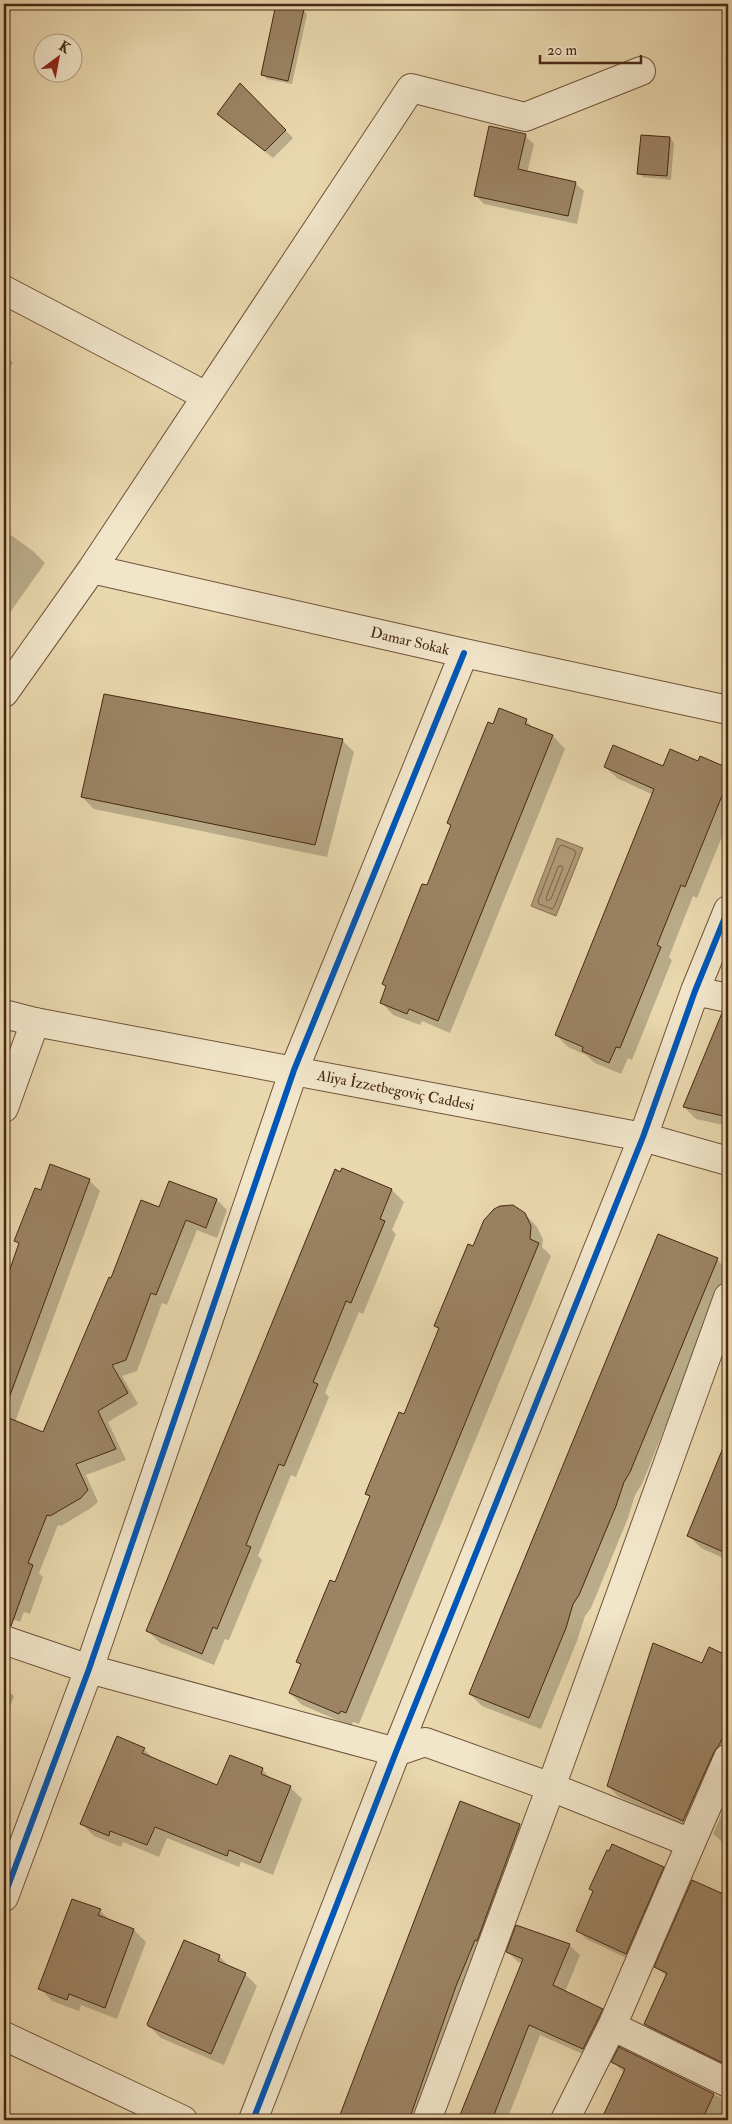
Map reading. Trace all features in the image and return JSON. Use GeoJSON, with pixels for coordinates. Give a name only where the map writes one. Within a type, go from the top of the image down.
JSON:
{"type":"FeatureCollection","features":[{"type":"Feature","properties":{"kind":"street"},"geometry":{"type":"LineString","coordinates":[[4,692],[92,569],[411,88],[525,118],[641,71]]}},
{"type":"Feature","properties":{"kind":"street"},"geometry":{"type":"LineString","coordinates":[[4,290],[206,396]]}},
{"type":"Feature","properties":{"kind":"street","name":"Damar Sokak"},"geometry":{"type":"LineString","coordinates":[[92,569],[728,710]]}},
{"type":"Feature","properties":{"kind":"street"},"geometry":{"type":"LineString","coordinates":[[4,1897],[89,1669],[294,1070],[464,653]]}},
{"type":"Feature","properties":{"kind":"street"},"geometry":{"type":"LineString","coordinates":[[253,2120],[396,1752],[643,1138],[695,991],[728,910]]}},
{"type":"Feature","properties":{"kind":"street"},"geometry":{"type":"LineString","coordinates":[[695,991],[728,998]]}},
{"type":"Feature","properties":{"kind":"street","name":"Aliya İzzetbegoviç Caddesi"},"geometry":{"type":"LineString","coordinates":[[4,1014],[35,1022],[643,1138],[728,1161]]}},
{"type":"Feature","properties":{"kind":"street"},"geometry":{"type":"LineString","coordinates":[[4,1108],[35,1022]]}},
{"type":"Feature","properties":{"kind":"street"},"geometry":{"type":"LineString","coordinates":[[426,2120],[552,1787],[728,1297]]}},
{"type":"Feature","properties":{"kind":"street"},"geometry":{"type":"LineString","coordinates":[[4,1640],[89,1669],[396,1752],[425,1742],[552,1787],[691,1843]]}},
{"type":"Feature","properties":{"kind":"street"},"geometry":{"type":"LineString","coordinates":[[565,2120],[612,2026],[728,1758]]}},
{"type":"Feature","properties":{"kind":"street"},"geometry":{"type":"LineString","coordinates":[[612,2026],[728,2083]]}},
{"type":"Feature","properties":{"kind":"street"},"geometry":{"type":"LineString","coordinates":[[4,2036],[184,2120]]}},
{"type":"Feature","properties":{"kind":"water"},"geometry":{"type":"Polygon","coordinates":[[[557,838],[583,848],[556,916],[531,906],[557,838]]]}},
{"type":"Feature","properties":{"kind":"building"},"geometry":{"type":"Polygon","coordinates":[[[276,4],[292,4],[304,9],[288,81],[261,75],[276,4]]]}},
{"type":"Feature","properties":{"kind":"building"},"geometry":{"type":"Polygon","coordinates":[[[240,83],[286,130],[265,151],[217,114],[240,83]]]}},
{"type":"Feature","properties":{"kind":"building"},"geometry":{"type":"Polygon","coordinates":[[[489,126],[526,134],[518,169],[576,182],[568,216],[474,196],[489,126]]]}},
{"type":"Feature","properties":{"kind":"building"},"geometry":{"type":"Polygon","coordinates":[[[641,135],[670,137],[667,176],[637,174],[641,135]]]}},
{"type":"Feature","properties":{"kind":"building"},"geometry":{"type":"Polygon","coordinates":[[[104,694],[343,739],[315,845],[81,797],[104,694]]]}},
{"type":"Feature","properties":{"kind":"building"},"geometry":{"type":"Polygon","coordinates":[[[499,708],[527,719],[525,724],[553,735],[438,1021],[409,1009],[407,1014],[380,1003],[386,986],[382,984],[422,884],[427,885],[451,825],[447,823],[488,722],[493,724],[499,708]]]}},
{"type":"Feature","properties":{"kind":"building"},"geometry":{"type":"Polygon","coordinates":[[[613,745],[663,766],[670,749],[698,761],[700,756],[728,768],[722,784],[726,786],[685,887],[681,885],[657,945],[661,947],[620,1048],[616,1047],[609,1063],[582,1051],[583,1047],[555,1035],[654,789],[604,767],[613,745]]]}},
{"type":"Feature","properties":{"kind":"building"},"geometry":{"type":"Polygon","coordinates":[[[722,1013],[728,1013],[728,1117],[683,1107],[722,1013]]]}},
{"type":"Feature","properties":{"kind":"building"},"geometry":{"type":"Polygon","coordinates":[[[50,1164],[90,1179],[6,1406],[4,1406],[4,1286],[19,1243],[14,1241],[35,1188],[41,1190],[50,1164]]]}},
{"type":"Feature","properties":{"kind":"building"},"geometry":{"type":"Polygon","coordinates":[[[342,1168],[392,1189],[380,1219],[385,1221],[351,1303],[346,1301],[313,1382],[318,1384],[284,1466],[279,1464],[246,1545],[251,1547],[217,1629],[213,1627],[202,1654],[146,1631],[335,1169],[340,1172],[342,1168]]]}},
{"type":"Feature","properties":{"kind":"building"},"geometry":{"type":"Polygon","coordinates":[[[169,1181],[217,1199],[206,1228],[186,1220],[156,1295],[151,1293],[126,1360],[112,1365],[128,1393],[98,1411],[116,1449],[76,1464],[88,1490],[81,1498],[50,1516],[47,1515],[28,1563],[33,1565],[11,1626],[4,1625],[4,1416],[43,1432],[109,1277],[111,1278],[141,1200],[159,1207],[169,1181]]]}},
{"type":"Feature","properties":{"kind":"building"},"geometry":{"type":"Polygon","coordinates":[[[513,1205],[525,1213],[531,1226],[530,1239],[539,1243],[346,1713],[341,1711],[339,1714],[289,1693],[301,1664],[296,1662],[330,1580],[335,1582],[370,1496],[365,1494],[399,1412],[404,1414],[439,1328],[434,1326],[468,1244],[473,1246],[484,1220],[494,1209],[500,1206],[513,1205]]]}},
{"type":"Feature","properties":{"kind":"building"},"geometry":{"type":"Polygon","coordinates":[[[658,1234],[718,1258],[579,1595],[573,1604],[566,1628],[529,1718],[469,1694],[658,1234]]]}},
{"type":"Feature","properties":{"kind":"building"},"geometry":{"type":"Polygon","coordinates":[[[728,1438],[728,1554],[687,1536],[728,1438]]]}},
{"type":"Feature","properties":{"kind":"building"},"geometry":{"type":"Polygon","coordinates":[[[653,1643],[702,1663],[709,1647],[728,1656],[728,1727],[714,1752],[683,1821],[607,1786],[653,1643]]]}},
{"type":"Feature","properties":{"kind":"building"},"geometry":{"type":"Polygon","coordinates":[[[117,1736],[145,1748],[142,1753],[217,1785],[230,1755],[263,1768],[261,1774],[291,1786],[260,1863],[229,1850],[227,1856],[155,1827],[147,1845],[110,1831],[109,1836],[80,1824],[117,1736]]]}},
{"type":"Feature","properties":{"kind":"building"},"geometry":{"type":"Polygon","coordinates":[[[460,1801],[520,1824],[477,1941],[475,1940],[456,1986],[409,2120],[338,2120],[460,1801]]]}},
{"type":"Feature","properties":{"kind":"building"},"geometry":{"type":"Polygon","coordinates":[[[612,1844],[664,1867],[626,1954],[576,1931],[593,1891],[589,1889],[607,1850],[609,1851],[612,1844]]]}},
{"type":"Feature","properties":{"kind":"building"},"geometry":{"type":"Polygon","coordinates":[[[692,1880],[728,1896],[727,2065],[644,2024],[667,1973],[654,1967],[692,1880]]]}},
{"type":"Feature","properties":{"kind":"building"},"geometry":{"type":"Polygon","coordinates":[[[72,1899],[101,1909],[98,1915],[134,1929],[105,2008],[69,1994],[67,2000],[38,1989],[72,1899]]]}},
{"type":"Feature","properties":{"kind":"building"},"geometry":{"type":"Polygon","coordinates":[[[516,1925],[570,1944],[553,1985],[603,2009],[583,2049],[529,2025],[492,2120],[458,2120],[523,1959],[506,1952],[516,1925]]]}},
{"type":"Feature","properties":{"kind":"building"},"geometry":{"type":"Polygon","coordinates":[[[184,1940],[220,1955],[218,1961],[246,1973],[211,2054],[147,2024],[184,1940]]]}},
{"type":"Feature","properties":{"kind":"building"},"geometry":{"type":"Polygon","coordinates":[[[619,2047],[714,2094],[702,2120],[601,2120],[625,2069],[611,2062],[619,2047]]]}},
{"type":"Feature","properties":{"kind":"cycle path"},"geometry":{"type":"LineString","coordinates":[[4,1897],[89,1669],[294,1070],[464,653]]}},
{"type":"Feature","properties":{"kind":"cycle path"},"geometry":{"type":"LineString","coordinates":[[253,2120],[396,1752],[643,1137],[695,991],[728,910]]}}]}
